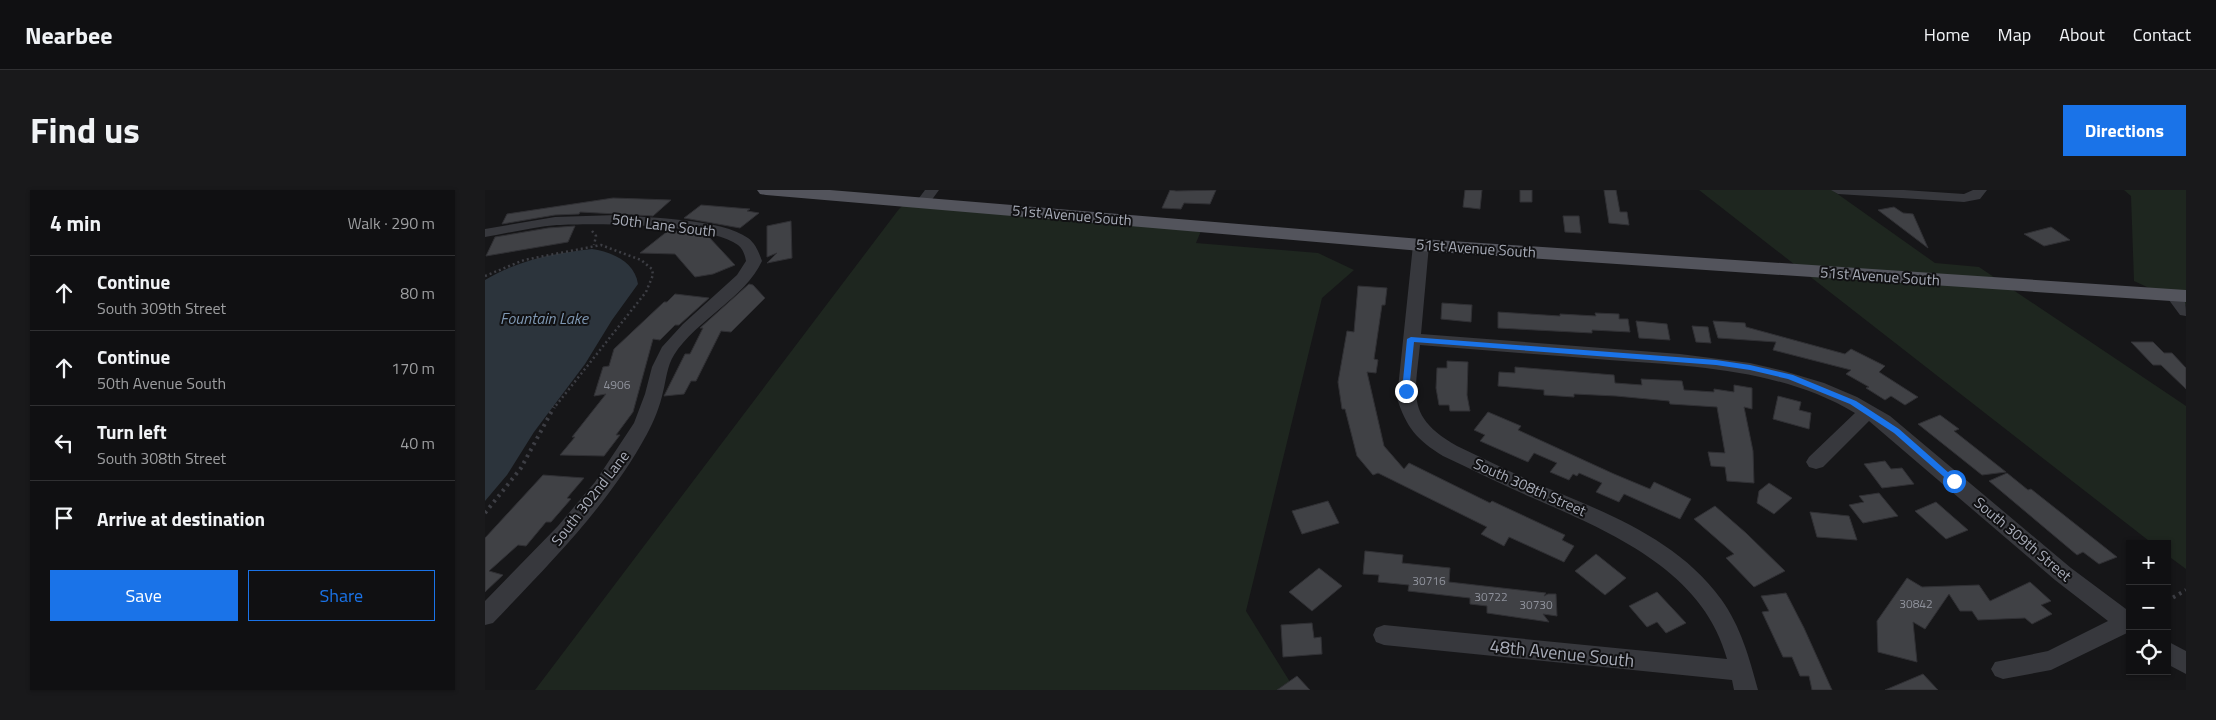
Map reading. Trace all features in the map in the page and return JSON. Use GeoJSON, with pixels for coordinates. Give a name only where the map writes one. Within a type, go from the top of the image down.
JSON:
{"type":"FeatureCollection","features":[{"type":"Feature","properties":{"kind":"main road","name":"51st Avenue South"},"geometry":{"type":"LineString","coordinates":[[766,190],[927,196],[1421,245],[2182,301]]}},
{"type":"Feature","properties":{"kind":"street"},"geometry":{"type":"LineString","coordinates":[[1838,190],[1947,198],[1964,198],[1978,193]]}},
{"type":"Feature","properties":{"kind":"street","name":"50th Lane South"},"geometry":{"type":"LineString","coordinates":[[485,233],[548,222],[610,218],[703,228],[739,238],[754,256],[751,267],[681,336],[662,361]]}},
{"type":"Feature","properties":{"kind":"street","name":"South 308th Street"},"geometry":{"type":"LineString","coordinates":[[1421,245],[1406,391],[1411,417],[1432,440],[1450,451],[1623,529],[1658,550],[1691,579],[1709,600],[1729,632],[1743,680]]}},
{"type":"Feature","properties":{"kind":"street","name":"South 309th Street"},"geometry":{"type":"LineString","coordinates":[[1411,339],[1716,362],[1750,367],[1790,377],[1836,394],[1868,411],[1896,431],[2063,574],[2126,622]]}},
{"type":"Feature","properties":{"kind":"street","name":"South 302nd Lane"},"geometry":{"type":"LineString","coordinates":[[485,616],[571,525],[634,441],[649,409],[662,361]]}},
{"type":"Feature","properties":{"kind":"street"},"geometry":{"type":"LineString","coordinates":[[1816,462],[1868,411]]}},
{"type":"Feature","properties":{"kind":"street"},"geometry":{"type":"LineString","coordinates":[[2003,669],[2051,660],[2126,625]]}},
{"type":"Feature","properties":{"kind":"street","name":"48th Avenue South"},"geometry":{"type":"LineString","coordinates":[[1384,635],[1743,680]]}},
{"type":"Feature","properties":{"kind":"street"},"geometry":{"type":"LineString","coordinates":[[2171,654],[2186,664]]}},
{"type":"Feature","properties":{"kind":"path"},"geometry":{"type":"LineString","coordinates":[[485,276],[524,260],[597,245],[641,260],[651,270],[653,275],[646,292],[556,404],[521,468],[485,513]]}},
{"type":"Feature","properties":{"kind":"path"},"geometry":{"type":"LineString","coordinates":[[2171,599],[2186,590]]}},
{"type":"Feature","properties":{"kind":"shaded area"},"geometry":{"type":"Polygon","coordinates":[[[1699,190],[1832,190],[1935,263],[1979,267],[2186,406],[2186,569],[2171,558],[2171,540],[2148,540],[1699,190]]]}},
{"type":"Feature","properties":{"kind":"shaded area"},"geometry":{"type":"Polygon","coordinates":[[[2124,190],[2186,190],[2186,305],[2134,281],[2131,196],[2124,190]]]}},
{"type":"Feature","properties":{"kind":"shaded area"},"geometry":{"type":"Polygon","coordinates":[[[908,201],[1203,226],[1196,243],[1318,253],[1354,270],[1322,298],[1246,611],[1295,690],[535,690],[899,209],[908,201]]]}},
{"type":"Feature","properties":{"kind":"water","name":"Fountain Lake"},"geometry":{"type":"Polygon","coordinates":[[[592,249],[621,259],[632,270],[638,284],[612,320],[585,364],[534,432],[507,475],[485,501],[485,280],[510,267],[537,258],[592,249]]]}},
{"type":"Feature","properties":{"kind":"building"},"geometry":{"type":"Polygon","coordinates":[[[1170,190],[1216,190],[1210,204],[1184,203],[1181,209],[1162,208],[1170,190]]]}},
{"type":"Feature","properties":{"kind":"building"},"geometry":{"type":"Polygon","coordinates":[[[1465,190],[1482,190],[1480,209],[1463,207],[1465,190]]]}},
{"type":"Feature","properties":{"kind":"building"},"geometry":{"type":"Polygon","coordinates":[[[1520,190],[1532,190],[1532,202],[1520,202],[1520,190]]]}},
{"type":"Feature","properties":{"kind":"building"},"geometry":{"type":"Polygon","coordinates":[[[1604,190],[1616,190],[1620,212],[1627,212],[1629,225],[1609,223],[1604,190]]]}},
{"type":"Feature","properties":{"kind":"building"},"geometry":{"type":"Polygon","coordinates":[[[613,198],[671,200],[653,216],[580,212],[579,214],[555,215],[502,224],[507,214],[613,198]]]}},
{"type":"Feature","properties":{"kind":"building"},"geometry":{"type":"Polygon","coordinates":[[[701,205],[750,209],[747,211],[759,213],[740,228],[684,218],[701,205]]]}},
{"type":"Feature","properties":{"kind":"building"},"geometry":{"type":"Polygon","coordinates":[[[1894,207],[1903,213],[1913,214],[1928,248],[1878,210],[1894,207]]]}},
{"type":"Feature","properties":{"kind":"building"},"geometry":{"type":"Polygon","coordinates":[[[1563,216],[1579,216],[1581,233],[1565,232],[1563,216]]]}},
{"type":"Feature","properties":{"kind":"building"},"geometry":{"type":"Polygon","coordinates":[[[791,221],[792,258],[767,263],[777,253],[767,257],[767,226],[791,221]]]}},
{"type":"Feature","properties":{"kind":"building"},"geometry":{"type":"Polygon","coordinates":[[[575,226],[568,242],[486,256],[495,237],[548,228],[575,226]]]}},
{"type":"Feature","properties":{"kind":"building"},"geometry":{"type":"Polygon","coordinates":[[[2051,227],[2070,240],[2044,246],[2024,234],[2051,227]]]}},
{"type":"Feature","properties":{"kind":"building"},"geometry":{"type":"Polygon","coordinates":[[[669,230],[708,236],[735,265],[713,274],[695,277],[675,254],[640,253],[669,230]]]}},
{"type":"Feature","properties":{"kind":"building"},"geometry":{"type":"Polygon","coordinates":[[[749,284],[753,285],[765,298],[731,332],[721,331],[696,381],[691,381],[684,394],[664,396],[685,354],[690,354],[703,328],[700,328],[749,284]]]}},
{"type":"Feature","properties":{"kind":"building"},"geometry":{"type":"Polygon","coordinates":[[[1358,286],[1387,288],[1385,305],[1382,305],[1374,359],[1378,360],[1376,373],[1367,372],[1384,446],[1404,469],[1409,463],[1490,503],[1492,501],[1565,535],[1562,540],[1574,546],[1564,562],[1509,537],[1504,546],[1481,534],[1487,527],[1378,473],[1373,475],[1357,456],[1345,409],[1342,409],[1338,382],[1347,331],[1354,332],[1358,286]]]}},
{"type":"Feature","properties":{"kind":"building"},"geometry":{"type":"Polygon","coordinates":[[[675,294],[709,298],[679,325],[675,325],[660,340],[653,339],[633,412],[616,435],[620,435],[604,456],[560,455],[606,394],[594,396],[603,367],[609,366],[614,349],[675,294]]]}},
{"type":"Feature","properties":{"kind":"building"},"geometry":{"type":"Polygon","coordinates":[[[1442,303],[1472,305],[1471,322],[1441,319],[1442,303]]]}},
{"type":"Feature","properties":{"kind":"building"},"geometry":{"type":"Polygon","coordinates":[[[1498,312],[1560,316],[1560,314],[1596,316],[1595,313],[1619,314],[1619,319],[1628,319],[1630,332],[1592,330],[1592,333],[1498,328],[1498,312]]]}},
{"type":"Feature","properties":{"kind":"building"},"geometry":{"type":"Polygon","coordinates":[[[1636,321],[1667,324],[1670,340],[1639,338],[1636,321]]]}},
{"type":"Feature","properties":{"kind":"building"},"geometry":{"type":"Polygon","coordinates":[[[1713,321],[1745,323],[1746,327],[1845,354],[1851,349],[1885,366],[1879,372],[1918,397],[1905,405],[1891,396],[1885,400],[1866,388],[1869,387],[1846,374],[1851,370],[1773,350],[1776,342],[1718,338],[1713,321]]]}},
{"type":"Feature","properties":{"kind":"building"},"geometry":{"type":"Polygon","coordinates":[[[1692,326],[1708,327],[1711,343],[1696,342],[1692,326]]]}},
{"type":"Feature","properties":{"kind":"building"},"geometry":{"type":"Polygon","coordinates":[[[2131,342],[2153,342],[2164,353],[2172,353],[2186,368],[2186,389],[2161,365],[2153,365],[2131,342]]]}},
{"type":"Feature","properties":{"kind":"building"},"geometry":{"type":"Polygon","coordinates":[[[1447,361],[1468,362],[1467,395],[1470,411],[1450,411],[1449,405],[1439,405],[1436,388],[1437,368],[1447,368],[1447,361]]]}},
{"type":"Feature","properties":{"kind":"building"},"geometry":{"type":"Polygon","coordinates":[[[1515,367],[1614,375],[1615,383],[1642,385],[1641,379],[1682,381],[1684,390],[1714,392],[1714,389],[1734,392],[1734,385],[1752,388],[1752,409],[1744,407],[1753,451],[1754,483],[1727,481],[1725,467],[1711,466],[1708,452],[1725,453],[1717,407],[1670,404],[1669,401],[1616,396],[1574,394],[1574,397],[1544,395],[1544,390],[1498,386],[1499,372],[1515,373],[1515,367]]]}},
{"type":"Feature","properties":{"kind":"building"},"geometry":{"type":"Polygon","coordinates":[[[1778,396],[1801,402],[1799,410],[1811,413],[1809,429],[1773,419],[1778,396]]]}},
{"type":"Feature","properties":{"kind":"building"},"geometry":{"type":"Polygon","coordinates":[[[1488,412],[1521,426],[1518,430],[1614,474],[1650,489],[1654,482],[1691,499],[1680,519],[1624,494],[1619,502],[1596,492],[1602,483],[1579,473],[1577,476],[1573,474],[1569,480],[1550,472],[1557,463],[1534,453],[1528,462],[1480,441],[1485,435],[1474,430],[1488,412]]]}},
{"type":"Feature","properties":{"kind":"building"},"geometry":{"type":"Polygon","coordinates":[[[1940,415],[1959,429],[1954,431],[2006,472],[1982,475],[1918,424],[1940,415]]]}},
{"type":"Feature","properties":{"kind":"building"},"geometry":{"type":"Polygon","coordinates":[[[1885,461],[1891,469],[1902,468],[1914,484],[1882,488],[1864,464],[1885,461]]]}},
{"type":"Feature","properties":{"kind":"building"},"geometry":{"type":"Polygon","coordinates":[[[2007,473],[2028,490],[2031,489],[2117,557],[2099,564],[2083,552],[2077,555],[1989,481],[2007,473]]]}},
{"type":"Feature","properties":{"kind":"building"},"geometry":{"type":"Polygon","coordinates":[[[543,475],[584,478],[567,498],[571,499],[551,522],[546,522],[526,546],[518,545],[489,571],[503,575],[485,592],[485,538],[543,475]]]}},
{"type":"Feature","properties":{"kind":"building"},"geometry":{"type":"Polygon","coordinates":[[[1769,483],[1792,498],[1774,514],[1757,503],[1759,491],[1769,483]]]}},
{"type":"Feature","properties":{"kind":"building"},"geometry":{"type":"Polygon","coordinates":[[[1879,493],[1898,516],[1863,523],[1849,505],[1864,502],[1859,496],[1879,493]]]}},
{"type":"Feature","properties":{"kind":"building"},"geometry":{"type":"Polygon","coordinates":[[[1328,501],[1339,523],[1302,534],[1292,511],[1328,501]]]}},
{"type":"Feature","properties":{"kind":"building"},"geometry":{"type":"Polygon","coordinates":[[[1936,502],[1968,530],[1946,539],[1915,511],[1936,502]]]}},
{"type":"Feature","properties":{"kind":"building"},"geometry":{"type":"Polygon","coordinates":[[[1715,506],[1785,571],[1754,587],[1726,558],[1734,554],[1694,519],[1715,506]]]}},
{"type":"Feature","properties":{"kind":"building"},"geometry":{"type":"Polygon","coordinates":[[[1810,512],[1849,516],[1857,540],[1817,537],[1810,512]]]}},
{"type":"Feature","properties":{"kind":"building"},"geometry":{"type":"Polygon","coordinates":[[[1365,551],[1403,555],[1402,563],[1450,568],[1449,582],[1546,593],[1544,596],[1556,594],[1557,616],[1543,614],[1549,622],[1487,613],[1487,606],[1470,604],[1470,598],[1408,591],[1409,585],[1378,582],[1379,575],[1363,574],[1365,551]]]}},
{"type":"Feature","properties":{"kind":"building"},"geometry":{"type":"Polygon","coordinates":[[[1596,554],[1626,578],[1605,595],[1575,571],[1596,554]]]}},
{"type":"Feature","properties":{"kind":"building"},"geometry":{"type":"Polygon","coordinates":[[[1319,568],[1342,586],[1312,611],[1289,592],[1319,568]]]}},
{"type":"Feature","properties":{"kind":"building"},"geometry":{"type":"Polygon","coordinates":[[[1907,578],[1922,587],[1979,585],[1990,601],[2030,582],[2051,601],[2041,605],[2052,614],[2032,624],[2025,618],[1978,620],[1972,611],[1960,611],[1949,594],[1925,629],[1913,622],[1917,662],[1878,652],[1877,621],[1907,578]]]}},
{"type":"Feature","properties":{"kind":"building"},"geometry":{"type":"Polygon","coordinates":[[[1657,592],[1686,623],[1666,633],[1657,622],[1647,627],[1629,606],[1657,592]]]}},
{"type":"Feature","properties":{"kind":"building"},"geometry":{"type":"Polygon","coordinates":[[[1786,593],[1832,690],[1812,690],[1809,676],[1800,676],[1792,657],[1783,657],[1762,612],[1769,611],[1761,596],[1786,593]]]}},
{"type":"Feature","properties":{"kind":"building"},"geometry":{"type":"Polygon","coordinates":[[[1312,623],[1314,638],[1321,637],[1322,654],[1283,657],[1281,625],[1312,623]]]}},
{"type":"Feature","properties":{"kind":"building"},"geometry":{"type":"Polygon","coordinates":[[[1923,674],[1938,690],[1885,690],[1923,674]]]}},
{"type":"Feature","properties":{"kind":"building"},"geometry":{"type":"Polygon","coordinates":[[[1297,676],[1310,690],[1277,690],[1297,676]]]}},
{"type":"Feature","properties":{"kind":"route"},"geometry":{"type":"LineString","coordinates":[[1406,391],[1411,339],[1716,362],[1750,367],[1770,371],[1814,385],[1853,402],[1896,431],[1954,481]]}}]}
